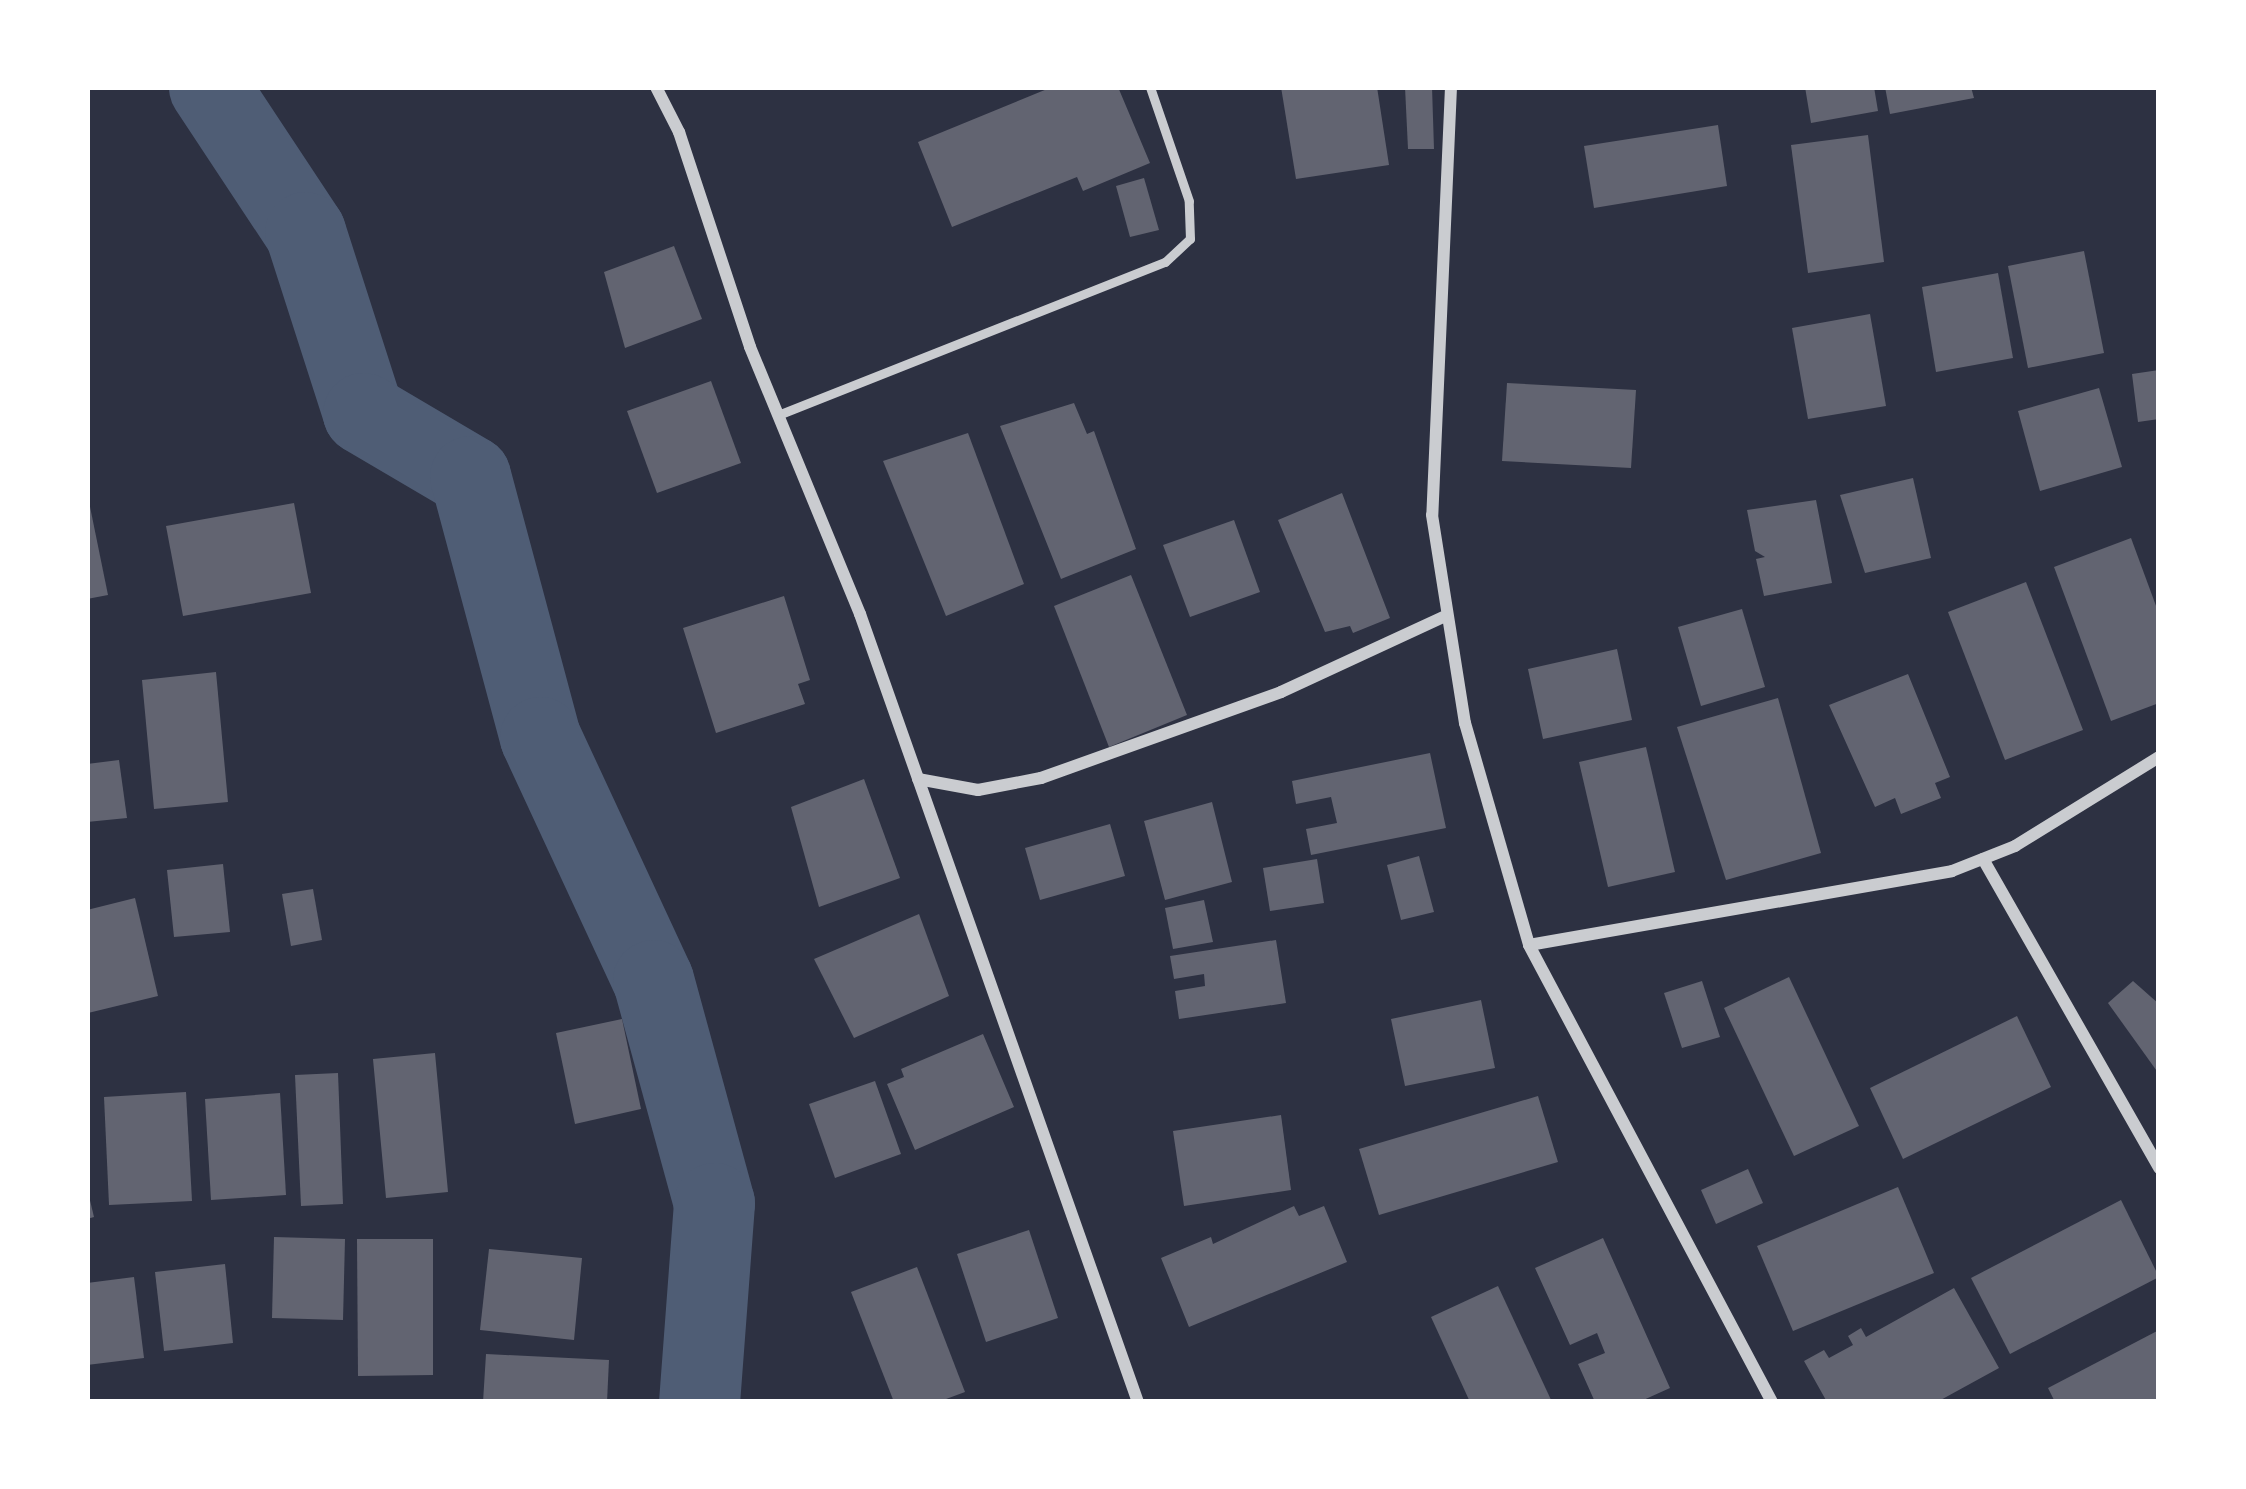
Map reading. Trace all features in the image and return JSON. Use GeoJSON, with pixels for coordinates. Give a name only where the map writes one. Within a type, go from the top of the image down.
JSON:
{"type":"FeatureCollection","features":[{"type":"Feature","properties":{"kind":"street"},"geometry":{"type":"LineString","coordinates":[[656,87],[918,779],[1138,1402]]}},
{"type":"Feature","properties":{"kind":"street"},"geometry":{"type":"LineString","coordinates":[[1451,87],[1432,514],[1443,617],[1529,945],[1772,1402]]}},
{"type":"Feature","properties":{"kind":"street"},"geometry":{"type":"LineString","coordinates":[[918,779],[978,790],[1041,778],[1281,692],[1443,617]]}},
{"type":"Feature","properties":{"kind":"street"},"geometry":{"type":"LineString","coordinates":[[1529,945],[1900,885],[1983,859],[2159,757]]}},
{"type":"Feature","properties":{"kind":"street"},"geometry":{"type":"LineString","coordinates":[[1983,859],[2159,1168]]}},
{"type":"Feature","properties":{"kind":"lane"},"geometry":{"type":"LineString","coordinates":[[778,415],[1165,262],[1190,239],[1189,201],[1150,87]]}},
{"type":"Feature","properties":{"kind":"building"},"geometry":{"type":"Polygon","coordinates":[[[1052,87],[1118,87],[1150,163],[1083,191],[1077,177],[952,227],[918,142],[1052,87]]]}},
{"type":"Feature","properties":{"kind":"building"},"geometry":{"type":"Polygon","coordinates":[[[1281,87],[1377,87],[1389,165],[1296,179],[1281,87]]]}},
{"type":"Feature","properties":{"kind":"building"},"geometry":{"type":"Polygon","coordinates":[[[1405,87],[1432,87],[1434,149],[1408,149],[1405,87]]]}},
{"type":"Feature","properties":{"kind":"building"},"geometry":{"type":"Polygon","coordinates":[[[1805,87],[1874,87],[1878,111],[1811,123],[1805,87]]]}},
{"type":"Feature","properties":{"kind":"building"},"geometry":{"type":"Polygon","coordinates":[[[1885,87],[1971,87],[1974,98],[1890,114],[1885,87]]]}},
{"type":"Feature","properties":{"kind":"building"},"geometry":{"type":"Polygon","coordinates":[[[1718,125],[1727,186],[1594,208],[1584,146],[1718,125]]]}},
{"type":"Feature","properties":{"kind":"building"},"geometry":{"type":"Polygon","coordinates":[[[1868,135],[1884,262],[1808,273],[1791,145],[1868,135]]]}},
{"type":"Feature","properties":{"kind":"building"},"geometry":{"type":"Polygon","coordinates":[[[1144,178],[1159,230],[1130,237],[1116,186],[1144,178]]]}},
{"type":"Feature","properties":{"kind":"building"},"geometry":{"type":"Polygon","coordinates":[[[674,246],[702,319],[625,348],[604,272],[674,246]]]}},
{"type":"Feature","properties":{"kind":"building"},"geometry":{"type":"Polygon","coordinates":[[[2084,251],[2104,353],[2028,368],[2008,266],[2084,251]]]}},
{"type":"Feature","properties":{"kind":"building"},"geometry":{"type":"Polygon","coordinates":[[[1998,273],[2013,358],[1936,372],[1922,287],[1998,273]]]}},
{"type":"Feature","properties":{"kind":"building"},"geometry":{"type":"Polygon","coordinates":[[[1870,314],[1886,406],[1808,419],[1792,328],[1870,314]]]}},
{"type":"Feature","properties":{"kind":"building"},"geometry":{"type":"Polygon","coordinates":[[[2159,370],[2159,419],[2138,422],[2132,374],[2159,370]]]}},
{"type":"Feature","properties":{"kind":"building"},"geometry":{"type":"Polygon","coordinates":[[[711,381],[741,463],[657,493],[627,411],[711,381]]]}},
{"type":"Feature","properties":{"kind":"building"},"geometry":{"type":"Polygon","coordinates":[[[1507,383],[1636,390],[1631,468],[1502,461],[1507,383]]]}},
{"type":"Feature","properties":{"kind":"building"},"geometry":{"type":"Polygon","coordinates":[[[2099,388],[2122,467],[2040,491],[2018,411],[2099,388]]]}},
{"type":"Feature","properties":{"kind":"building"},"geometry":{"type":"Polygon","coordinates":[[[1074,403],[1087,434],[1094,431],[1136,549],[1061,579],[1000,426],[1074,403]]]}},
{"type":"Feature","properties":{"kind":"building"},"geometry":{"type":"Polygon","coordinates":[[[968,433],[1024,584],[946,616],[883,461],[968,433]]]}},
{"type":"Feature","properties":{"kind":"building"},"geometry":{"type":"Polygon","coordinates":[[[1913,478],[1931,558],[1865,573],[1840,495],[1913,478]]]}},
{"type":"Feature","properties":{"kind":"building"},"geometry":{"type":"Polygon","coordinates":[[[87,492],[108,595],[87,599],[87,492]]]}},
{"type":"Feature","properties":{"kind":"building"},"geometry":{"type":"Polygon","coordinates":[[[1342,493],[1390,618],[1353,633],[1350,626],[1325,632],[1278,520],[1342,493]]]}},
{"type":"Feature","properties":{"kind":"building"},"geometry":{"type":"Polygon","coordinates":[[[1816,500],[1832,583],[1764,596],[1756,559],[1765,557],[1755,551],[1747,510],[1816,500]]]}},
{"type":"Feature","properties":{"kind":"building"},"geometry":{"type":"Polygon","coordinates":[[[294,503],[311,593],[183,616],[166,526],[294,503]]]}},
{"type":"Feature","properties":{"kind":"building"},"geometry":{"type":"Polygon","coordinates":[[[1234,520],[1260,592],[1190,617],[1163,545],[1234,520]]]}},
{"type":"Feature","properties":{"kind":"building"},"geometry":{"type":"Polygon","coordinates":[[[2131,538],[2159,614],[2159,703],[2111,721],[2054,567],[2131,538]]]}},
{"type":"Feature","properties":{"kind":"building"},"geometry":{"type":"Polygon","coordinates":[[[1131,575],[1187,715],[1109,747],[1054,606],[1131,575]]]}},
{"type":"Feature","properties":{"kind":"building"},"geometry":{"type":"Polygon","coordinates":[[[2026,582],[2083,730],[2005,760],[1948,612],[2026,582]]]}},
{"type":"Feature","properties":{"kind":"building"},"geometry":{"type":"Polygon","coordinates":[[[784,596],[810,680],[798,684],[805,704],[716,733],[683,628],[784,596]]]}},
{"type":"Feature","properties":{"kind":"building"},"geometry":{"type":"Polygon","coordinates":[[[1742,609],[1765,687],[1701,706],[1678,627],[1742,609]]]}},
{"type":"Feature","properties":{"kind":"building"},"geometry":{"type":"Polygon","coordinates":[[[1617,649],[1632,720],[1543,739],[1528,669],[1617,649]]]}},
{"type":"Feature","properties":{"kind":"building"},"geometry":{"type":"Polygon","coordinates":[[[216,672],[228,802],[154,809],[142,680],[216,672]]]}},
{"type":"Feature","properties":{"kind":"building"},"geometry":{"type":"Polygon","coordinates":[[[1908,674],[1950,777],[1935,783],[1941,798],[1901,814],[1895,798],[1875,807],[1829,705],[1908,674]]]}},
{"type":"Feature","properties":{"kind":"building"},"geometry":{"type":"Polygon","coordinates":[[[1778,698],[1821,853],[1726,880],[1677,727],[1778,698]]]}},
{"type":"Feature","properties":{"kind":"building"},"geometry":{"type":"Polygon","coordinates":[[[1646,747],[1675,872],[1608,887],[1579,762],[1646,747]]]}},
{"type":"Feature","properties":{"kind":"building"},"geometry":{"type":"Polygon","coordinates":[[[1430,753],[1446,828],[1311,855],[1306,829],[1337,823],[1331,797],[1296,804],[1292,781],[1430,753]]]}},
{"type":"Feature","properties":{"kind":"building"},"geometry":{"type":"Polygon","coordinates":[[[119,760],[127,818],[87,822],[87,764],[119,760]]]}},
{"type":"Feature","properties":{"kind":"building"},"geometry":{"type":"Polygon","coordinates":[[[864,779],[900,878],[819,907],[791,807],[864,779]]]}},
{"type":"Feature","properties":{"kind":"building"},"geometry":{"type":"Polygon","coordinates":[[[1212,802],[1232,882],[1165,900],[1144,821],[1212,802]]]}},
{"type":"Feature","properties":{"kind":"building"},"geometry":{"type":"Polygon","coordinates":[[[1110,824],[1125,876],[1040,900],[1025,848],[1110,824]]]}},
{"type":"Feature","properties":{"kind":"building"},"geometry":{"type":"Polygon","coordinates":[[[1419,856],[1434,912],[1401,920],[1387,865],[1419,856]]]}},
{"type":"Feature","properties":{"kind":"building"},"geometry":{"type":"Polygon","coordinates":[[[1317,859],[1324,903],[1270,911],[1263,868],[1317,859]]]}},
{"type":"Feature","properties":{"kind":"building"},"geometry":{"type":"Polygon","coordinates":[[[223,864],[230,932],[174,937],[167,870],[223,864]]]}},
{"type":"Feature","properties":{"kind":"building"},"geometry":{"type":"Polygon","coordinates":[[[313,889],[322,940],[291,946],[282,894],[313,889]]]}},
{"type":"Feature","properties":{"kind":"building"},"geometry":{"type":"Polygon","coordinates":[[[135,898],[158,996],[88,1013],[87,910],[135,898]]]}},
{"type":"Feature","properties":{"kind":"building"},"geometry":{"type":"Polygon","coordinates":[[[1204,900],[1213,942],[1173,949],[1165,908],[1204,900]]]}},
{"type":"Feature","properties":{"kind":"building"},"geometry":{"type":"Polygon","coordinates":[[[919,914],[949,996],[854,1038],[814,959],[919,914]]]}},
{"type":"Feature","properties":{"kind":"building"},"geometry":{"type":"Polygon","coordinates":[[[1276,940],[1286,1003],[1179,1019],[1175,991],[1205,986],[1204,974],[1174,979],[1170,956],[1276,940]]]}},
{"type":"Feature","properties":{"kind":"building"},"geometry":{"type":"Polygon","coordinates":[[[1789,977],[1859,1126],[1794,1156],[1724,1008],[1789,977]]]}},
{"type":"Feature","properties":{"kind":"building"},"geometry":{"type":"Polygon","coordinates":[[[1702,981],[1720,1037],[1682,1048],[1664,993],[1702,981]]]}},
{"type":"Feature","properties":{"kind":"building"},"geometry":{"type":"Polygon","coordinates":[[[2133,981],[2159,1004],[2159,1074],[2108,1003],[2133,981]]]}},
{"type":"Feature","properties":{"kind":"building"},"geometry":{"type":"Polygon","coordinates":[[[1481,1000],[1495,1068],[1405,1086],[1391,1019],[1481,1000]]]}},
{"type":"Feature","properties":{"kind":"building"},"geometry":{"type":"Polygon","coordinates":[[[2017,1016],[2051,1087],[1903,1159],[1870,1088],[2017,1016]]]}},
{"type":"Feature","properties":{"kind":"building"},"geometry":{"type":"Polygon","coordinates":[[[622,1019],[641,1109],[575,1124],[556,1033],[622,1019]]]}},
{"type":"Feature","properties":{"kind":"building"},"geometry":{"type":"Polygon","coordinates":[[[983,1034],[1014,1107],[915,1150],[887,1084],[904,1077],[901,1069],[983,1034]]]}},
{"type":"Feature","properties":{"kind":"building"},"geometry":{"type":"Polygon","coordinates":[[[435,1053],[448,1192],[386,1198],[373,1059],[435,1053]]]}},
{"type":"Feature","properties":{"kind":"building"},"geometry":{"type":"Polygon","coordinates":[[[338,1073],[343,1204],[301,1206],[295,1075],[338,1073]]]}},
{"type":"Feature","properties":{"kind":"building"},"geometry":{"type":"Polygon","coordinates":[[[875,1081],[901,1154],[835,1178],[809,1104],[875,1081]]]}},
{"type":"Feature","properties":{"kind":"building"},"geometry":{"type":"Polygon","coordinates":[[[186,1092],[192,1201],[109,1205],[104,1097],[186,1092]]]}},
{"type":"Feature","properties":{"kind":"building"},"geometry":{"type":"Polygon","coordinates":[[[280,1093],[286,1195],[211,1200],[205,1099],[280,1093]]]}},
{"type":"Feature","properties":{"kind":"building"},"geometry":{"type":"Polygon","coordinates":[[[1538,1096],[1558,1162],[1379,1215],[1359,1149],[1538,1096]]]}},
{"type":"Feature","properties":{"kind":"building"},"geometry":{"type":"Polygon","coordinates":[[[1281,1115],[1291,1190],[1184,1206],[1173,1131],[1281,1115]]]}},
{"type":"Feature","properties":{"kind":"building"},"geometry":{"type":"Polygon","coordinates":[[[1748,1169],[1763,1203],[1716,1224],[1701,1190],[1748,1169]]]}},
{"type":"Feature","properties":{"kind":"building"},"geometry":{"type":"Polygon","coordinates":[[[1898,1187],[1934,1273],[1793,1331],[1757,1246],[1898,1187]]]}},
{"type":"Feature","properties":{"kind":"building"},"geometry":{"type":"Polygon","coordinates":[[[87,1188],[94,1217],[87,1219],[87,1188]]]}},
{"type":"Feature","properties":{"kind":"building"},"geometry":{"type":"Polygon","coordinates":[[[2121,1200],[2159,1277],[2010,1354],[1971,1278],[2121,1200]]]}},
{"type":"Feature","properties":{"kind":"building"},"geometry":{"type":"Polygon","coordinates":[[[1294,1206],[1299,1216],[1324,1206],[1347,1262],[1189,1327],[1161,1258],[1211,1237],[1213,1244],[1294,1206]]]}},
{"type":"Feature","properties":{"kind":"building"},"geometry":{"type":"Polygon","coordinates":[[[1029,1230],[1058,1318],[986,1342],[957,1254],[1029,1230]]]}},
{"type":"Feature","properties":{"kind":"building"},"geometry":{"type":"Polygon","coordinates":[[[274,1237],[345,1239],[343,1320],[272,1318],[274,1237]]]}},
{"type":"Feature","properties":{"kind":"building"},"geometry":{"type":"Polygon","coordinates":[[[1603,1238],[1670,1388],[1639,1402],[1595,1402],[1578,1364],[1605,1353],[1597,1333],[1570,1345],[1535,1268],[1603,1238]]]}},
{"type":"Feature","properties":{"kind":"building"},"geometry":{"type":"Polygon","coordinates":[[[357,1239],[433,1239],[433,1375],[358,1376],[357,1239]]]}},
{"type":"Feature","properties":{"kind":"building"},"geometry":{"type":"Polygon","coordinates":[[[489,1249],[582,1258],[574,1340],[480,1330],[489,1249]]]}},
{"type":"Feature","properties":{"kind":"building"},"geometry":{"type":"Polygon","coordinates":[[[225,1264],[233,1343],[164,1351],[155,1272],[225,1264]]]}},
{"type":"Feature","properties":{"kind":"building"},"geometry":{"type":"Polygon","coordinates":[[[917,1267],[965,1392],[938,1402],[894,1402],[851,1292],[917,1267]]]}},
{"type":"Feature","properties":{"kind":"building"},"geometry":{"type":"Polygon","coordinates":[[[134,1277],[144,1358],[87,1365],[87,1283],[134,1277]]]}},
{"type":"Feature","properties":{"kind":"building"},"geometry":{"type":"Polygon","coordinates":[[[1498,1286],[1552,1402],[1470,1402],[1431,1317],[1498,1286]]]}},
{"type":"Feature","properties":{"kind":"building"},"geometry":{"type":"Polygon","coordinates":[[[1954,1288],[1999,1368],[1937,1402],[1827,1402],[1804,1361],[1824,1350],[1829,1358],[1853,1345],[1848,1336],[1861,1328],[1866,1337],[1954,1288]]]}},
{"type":"Feature","properties":{"kind":"building"},"geometry":{"type":"Polygon","coordinates":[[[2159,1330],[2159,1402],[2055,1402],[2048,1388],[2159,1330]]]}},
{"type":"Feature","properties":{"kind":"building"},"geometry":{"type":"Polygon","coordinates":[[[486,1354],[609,1360],[607,1402],[483,1402],[486,1354]]]}},
{"type":"Feature","properties":{"kind":"waterway"},"geometry":{"type":"LineString","coordinates":[[209,87],[305,232],[363,413],[470,476],[540,737],[653,980],[714,1203],[699,1402]]}}]}
